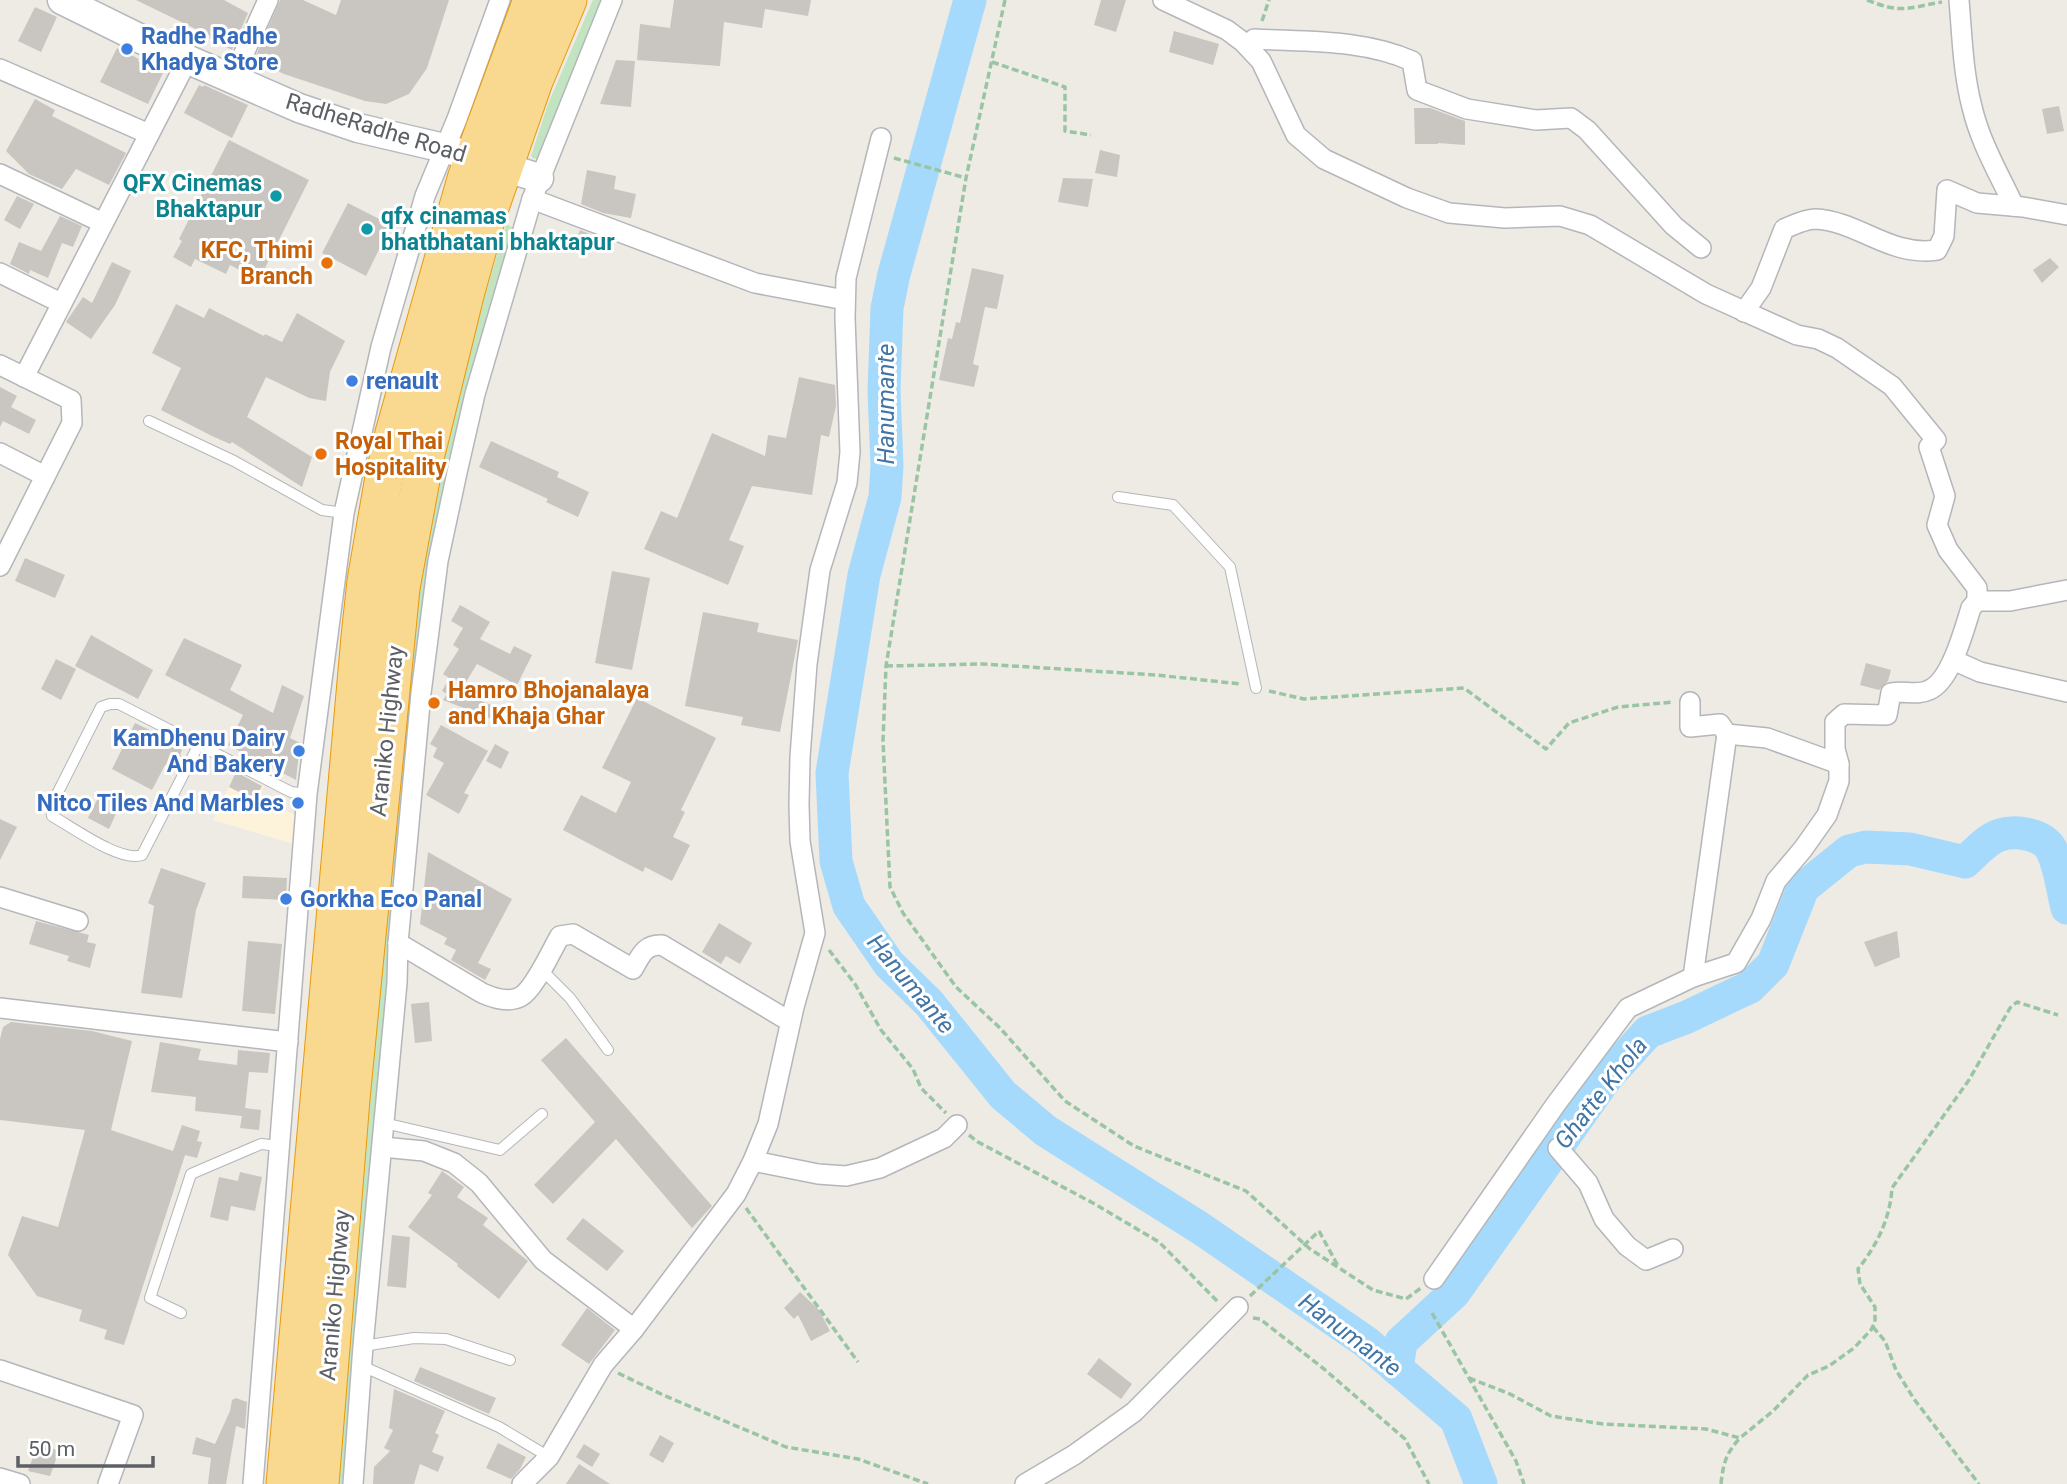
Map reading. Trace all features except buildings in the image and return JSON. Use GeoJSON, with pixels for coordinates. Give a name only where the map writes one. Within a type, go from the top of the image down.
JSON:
{"type":"FeatureCollection","features":[{"type":"Feature","properties":{"kind":"highway","name":"Araniko Highway"},"geometry":{"type":"LineString","coordinates":[[285,1484],[366,581],[394,433],[474,157],[532,0]]}},
{"type":"Feature","properties":{"kind":"highway","name":"Araniko Highway"},"geometry":{"type":"LineString","coordinates":[[320,1484],[351,1099],[401,588],[425,458],[465,295],[474,157],[534,81],[568,0]]}},
{"type":"Feature","properties":{"kind":"main road","name":"RadheRadhe Road"},"geometry":{"type":"LineString","coordinates":[[62,0],[143,40],[299,108],[358,128],[474,157],[536,188]]}},
{"type":"Feature","properties":{"kind":"street"},"geometry":{"type":"LineString","coordinates":[[232,80],[268,0]]}},
{"type":"Feature","properties":{"kind":"street"},"geometry":{"type":"LineString","coordinates":[[253,1484],[307,794],[344,513],[381,347],[425,196],[474,157],[457,119],[500,0]]}},
{"type":"Feature","properties":{"kind":"street"},"geometry":{"type":"LineString","coordinates":[[353,1484],[421,693],[438,561],[475,394],[536,188],[612,0]]}},
{"type":"Feature","properties":{"kind":"street"},"geometry":{"type":"LineString","coordinates":[[1163,0],[1227,30],[1243,42],[1261,61],[1296,135],[1324,159],[1407,198],[1449,213],[1505,218],[1560,216],[1590,225],[1706,294],[1797,335],[1818,339],[1837,348],[1892,386],[1936,440],[1929,447],[1945,496],[1937,525],[1948,550],[1977,588],[1977,601],[1971,608],[1953,660],[1942,681],[1931,690],[1919,693],[1891,692],[1887,715],[1844,714],[1835,722],[1839,781],[1827,815],[1776,881],[1761,919],[1736,963],[1693,977],[1628,1008],[1556,1104],[1434,1279]]}},
{"type":"Feature","properties":{"kind":"street"},"geometry":{"type":"LineString","coordinates":[[1951,1],[1963,47],[1971,107],[1982,138],[2014,206]]}},
{"type":"Feature","properties":{"kind":"street"},"geometry":{"type":"LineString","coordinates":[[1254,39],[1344,44],[1388,50],[1412,61],[1417,90],[1467,109],[1536,120],[1571,118],[1587,130],[1674,226],[1701,248]]}},
{"type":"Feature","properties":{"kind":"street"},"geometry":{"type":"LineString","coordinates":[[24,376],[188,59]]}},
{"type":"Feature","properties":{"kind":"street"},"geometry":{"type":"LineString","coordinates":[[0,68],[149,134]]}},
{"type":"Feature","properties":{"kind":"street"},"geometry":{"type":"LineString","coordinates":[[522,1484],[549,1457],[603,1365],[634,1329],[736,1194],[768,1124],[791,1019],[814,938],[814,919],[800,841],[800,757],[816,593],[848,473],[845,300],[850,261],[881,138]]}},
{"type":"Feature","properties":{"kind":"street"},"geometry":{"type":"LineString","coordinates":[[0,174],[103,223]]}},
{"type":"Feature","properties":{"kind":"street"},"geometry":{"type":"LineString","coordinates":[[536,188],[755,283],[845,300]]}},
{"type":"Feature","properties":{"kind":"street"},"geometry":{"type":"LineString","coordinates":[[1744,312],[1762,288],[1784,229],[1813,219],[1824,220],[1918,253],[1937,250],[1944,236],[1947,190],[1977,203],[2067,215]]}},
{"type":"Feature","properties":{"kind":"street"},"geometry":{"type":"LineString","coordinates":[[0,273],[61,303]]}},
{"type":"Feature","properties":{"kind":"street"},"geometry":{"type":"LineString","coordinates":[[0,365],[71,400],[72,423],[45,476],[5,543],[0,566]]}},
{"type":"Feature","properties":{"kind":"street"},"geometry":{"type":"LineString","coordinates":[[0,453],[45,476]]}},
{"type":"Feature","properties":{"kind":"street"},"geometry":{"type":"LineString","coordinates":[[1977,601],[2010,601],[2067,590]]}},
{"type":"Feature","properties":{"kind":"street"},"geometry":{"type":"LineString","coordinates":[[1953,660],[1980,672],[2067,692]]}},
{"type":"Feature","properties":{"kind":"street"},"geometry":{"type":"LineString","coordinates":[[1690,702],[1690,727],[1720,724],[1727,734],[1693,977]]}},
{"type":"Feature","properties":{"kind":"street"},"geometry":{"type":"LineString","coordinates":[[1727,734],[1767,738],[1839,764]]}},
{"type":"Feature","properties":{"kind":"street"},"geometry":{"type":"LineString","coordinates":[[0,897],[78,921]]}},
{"type":"Feature","properties":{"kind":"street"},"geometry":{"type":"LineString","coordinates":[[398,943],[495,999],[518,998],[528,991],[560,936],[573,934],[633,969],[646,948],[653,944],[662,944],[784,1018],[791,1019]]}},
{"type":"Feature","properties":{"kind":"street"},"geometry":{"type":"LineString","coordinates":[[0,1008],[288,1042]]}},
{"type":"Feature","properties":{"kind":"street"},"geometry":{"type":"LineString","coordinates":[[753,1161],[818,1174],[846,1176],[880,1168],[944,1138],[957,1125]]}},
{"type":"Feature","properties":{"kind":"street"},"geometry":{"type":"LineString","coordinates":[[382,1147],[424,1151],[454,1163],[479,1183],[543,1260],[634,1329]]}},
{"type":"Feature","properties":{"kind":"street"},"geometry":{"type":"LineString","coordinates":[[1559,1148],[1588,1184],[1604,1219],[1626,1245],[1646,1259],[1673,1249]]}},
{"type":"Feature","properties":{"kind":"street"},"geometry":{"type":"LineString","coordinates":[[1025,1484],[1074,1455],[1134,1412],[1239,1306]]}},
{"type":"Feature","properties":{"kind":"street"},"geometry":{"type":"LineString","coordinates":[[0,1370],[133,1415],[108,1484]]}},
{"type":"Feature","properties":{"kind":"street"},"geometry":{"type":"LineString","coordinates":[[0,1478],[20,1484]]}},
{"type":"Feature","properties":{"kind":"lane"},"geometry":{"type":"LineString","coordinates":[[149,421],[234,461],[322,510],[344,513]]}},
{"type":"Feature","properties":{"kind":"lane"},"geometry":{"type":"LineString","coordinates":[[1118,497],[1173,505],[1230,567],[1256,688]]}},
{"type":"Feature","properties":{"kind":"lane"},"geometry":{"type":"LineString","coordinates":[[199,744],[142,855],[135,858],[122,855],[52,816],[51,806],[101,707],[110,704],[119,704],[199,744],[291,792],[307,794]]}},
{"type":"Feature","properties":{"kind":"lane"},"geometry":{"type":"LineString","coordinates":[[541,969],[570,998],[608,1050]]}},
{"type":"Feature","properties":{"kind":"lane"},"geometry":{"type":"LineString","coordinates":[[384,1123],[500,1150],[542,1114]]}},
{"type":"Feature","properties":{"kind":"lane"},"geometry":{"type":"LineString","coordinates":[[181,1313],[150,1298],[191,1174],[261,1144],[279,1146]]}},
{"type":"Feature","properties":{"kind":"lane"},"geometry":{"type":"LineString","coordinates":[[362,1356],[414,1338],[446,1339],[510,1360]]}},
{"type":"Feature","properties":{"kind":"lane"},"geometry":{"type":"LineString","coordinates":[[362,1356],[499,1427],[549,1457]]}},
{"type":"Feature","properties":{"kind":"path"},"geometry":{"type":"LineString","coordinates":[[1005,0],[966,178],[886,666],[883,741],[890,887],[903,913],[956,988],[1000,1028],[1065,1101],[1134,1146],[1246,1191],[1310,1249],[1373,1290],[1406,1299],[1434,1279]]}},
{"type":"Feature","properties":{"kind":"path"},"geometry":{"type":"LineString","coordinates":[[1867,0],[1902,10],[1951,1]]}},
{"type":"Feature","properties":{"kind":"path"},"geometry":{"type":"LineString","coordinates":[[992,62],[1065,87],[1066,131],[1091,135]]}},
{"type":"Feature","properties":{"kind":"path"},"geometry":{"type":"LineString","coordinates":[[893,158],[966,178]]}},
{"type":"Feature","properties":{"kind":"path"},"geometry":{"type":"LineString","coordinates":[[886,666],[1007,666],[1156,675],[1233,683],[1304,699],[1464,688],[1546,749],[1569,723],[1618,707],[1690,702]]}},
{"type":"Feature","properties":{"kind":"path"},"geometry":{"type":"LineString","coordinates":[[814,938],[831,951],[855,984],[881,1030],[914,1069],[921,1088],[957,1125],[978,1142],[1093,1203],[1158,1242],[1239,1306],[1261,1319],[1324,1368],[1405,1439],[1429,1484]]}},
{"type":"Feature","properties":{"kind":"path"},"geometry":{"type":"LineString","coordinates":[[1721,1484],[1724,1460],[1740,1438],[1773,1411],[1808,1375],[1829,1366],[1854,1348],[1873,1327],[1875,1307],[1860,1284],[1858,1269],[1874,1249],[1891,1207],[1892,1188],[1969,1080],[2010,1008],[2017,1002],[2057,1015]]}},
{"type":"Feature","properties":{"kind":"path"},"geometry":{"type":"LineString","coordinates":[[736,1194],[858,1362]]}},
{"type":"Feature","properties":{"kind":"path"},"geometry":{"type":"LineString","coordinates":[[1239,1306],[1319,1231],[1339,1268]]}},
{"type":"Feature","properties":{"kind":"path"},"geometry":{"type":"LineString","coordinates":[[1432,1313],[1516,1461],[1524,1484]]}},
{"type":"Feature","properties":{"kind":"path"},"geometry":{"type":"LineString","coordinates":[[1873,1327],[1885,1341],[1896,1370],[1914,1399],[1979,1484]]}},
{"type":"Feature","properties":{"kind":"path"},"geometry":{"type":"LineString","coordinates":[[603,1365],[663,1395],[786,1447],[858,1459],[928,1484]]}},
{"type":"Feature","properties":{"kind":"path"},"geometry":{"type":"LineString","coordinates":[[1469,1378],[1510,1394],[1550,1416],[1603,1424],[1706,1429],[1740,1438]]}},
{"type":"Feature","properties":{"kind":"shaded area"},"geometry":{"type":"Polygon","coordinates":[[[236,772],[264,786],[258,799],[296,815],[294,844],[213,820],[236,772]]]}},
{"type":"Feature","properties":{"kind":"green space"},"geometry":{"type":"Polygon","coordinates":[[[593,0],[604,0],[537,159],[533,158],[531,156],[548,104],[593,0]]]}},
{"type":"Feature","properties":{"kind":"green space"},"geometry":{"type":"Polygon","coordinates":[[[506,224],[515,229],[475,364],[395,888],[344,1484],[337,1484],[407,672],[427,537],[449,427],[506,224]]]}},
{"type":"Feature","properties":{"kind":"waterway","name":"Hanumante"},"geometry":{"type":"LineString","coordinates":[[970,0],[887,308],[884,391],[887,466],[885,497],[864,575],[832,773],[836,861],[849,906],[889,964],[929,1003],[1003,1095],[1046,1131],[1200,1228],[1366,1342],[1456,1419],[1481,1484]]}},
{"type":"Feature","properties":{"kind":"waterway","name":"Ghatte Khola"},"geometry":{"type":"LineString","coordinates":[[1397,1369],[1401,1342],[1454,1293],[1606,1078],[1648,1032],[1750,987],[1773,964],[1803,888],[1849,851],[1866,847],[1910,849],[1965,862],[1995,837],[2013,833],[2028,834],[2042,840],[2051,849],[2059,870],[2067,908]]}},
{"type":"Feature","properties":{"kind":"place","name":"Radhe Radhe Khadya Store"},"geometry":{"type":"Point","coordinates":[127,49]}},
{"type":"Feature","properties":{"kind":"place","name":"QFX Cinemas Bhaktapur"},"geometry":{"type":"Point","coordinates":[276,196]}},
{"type":"Feature","properties":{"kind":"place","name":"qfx cinamas bhatbhatani bhaktapur"},"geometry":{"type":"Point","coordinates":[367,229]}},
{"type":"Feature","properties":{"kind":"place","name":"KFC, Thimi Branch"},"geometry":{"type":"Point","coordinates":[327,263]}},
{"type":"Feature","properties":{"kind":"place","name":"renault"},"geometry":{"type":"Point","coordinates":[352,381]}},
{"type":"Feature","properties":{"kind":"place","name":"Royal Thai Hospitality"},"geometry":{"type":"Point","coordinates":[321,454]}},
{"type":"Feature","properties":{"kind":"place","name":"Hamro Bhojanalaya and Khaja Ghar"},"geometry":{"type":"Point","coordinates":[434,703]}},
{"type":"Feature","properties":{"kind":"place","name":"KamDhenu Dairy And Bakery"},"geometry":{"type":"Point","coordinates":[299,751]}},
{"type":"Feature","properties":{"kind":"place","name":"Nitco Tiles And Marbles"},"geometry":{"type":"Point","coordinates":[298,803]}},
{"type":"Feature","properties":{"kind":"place","name":"Gorkha Eco Panal"},"geometry":{"type":"Point","coordinates":[286,899]}}]}
